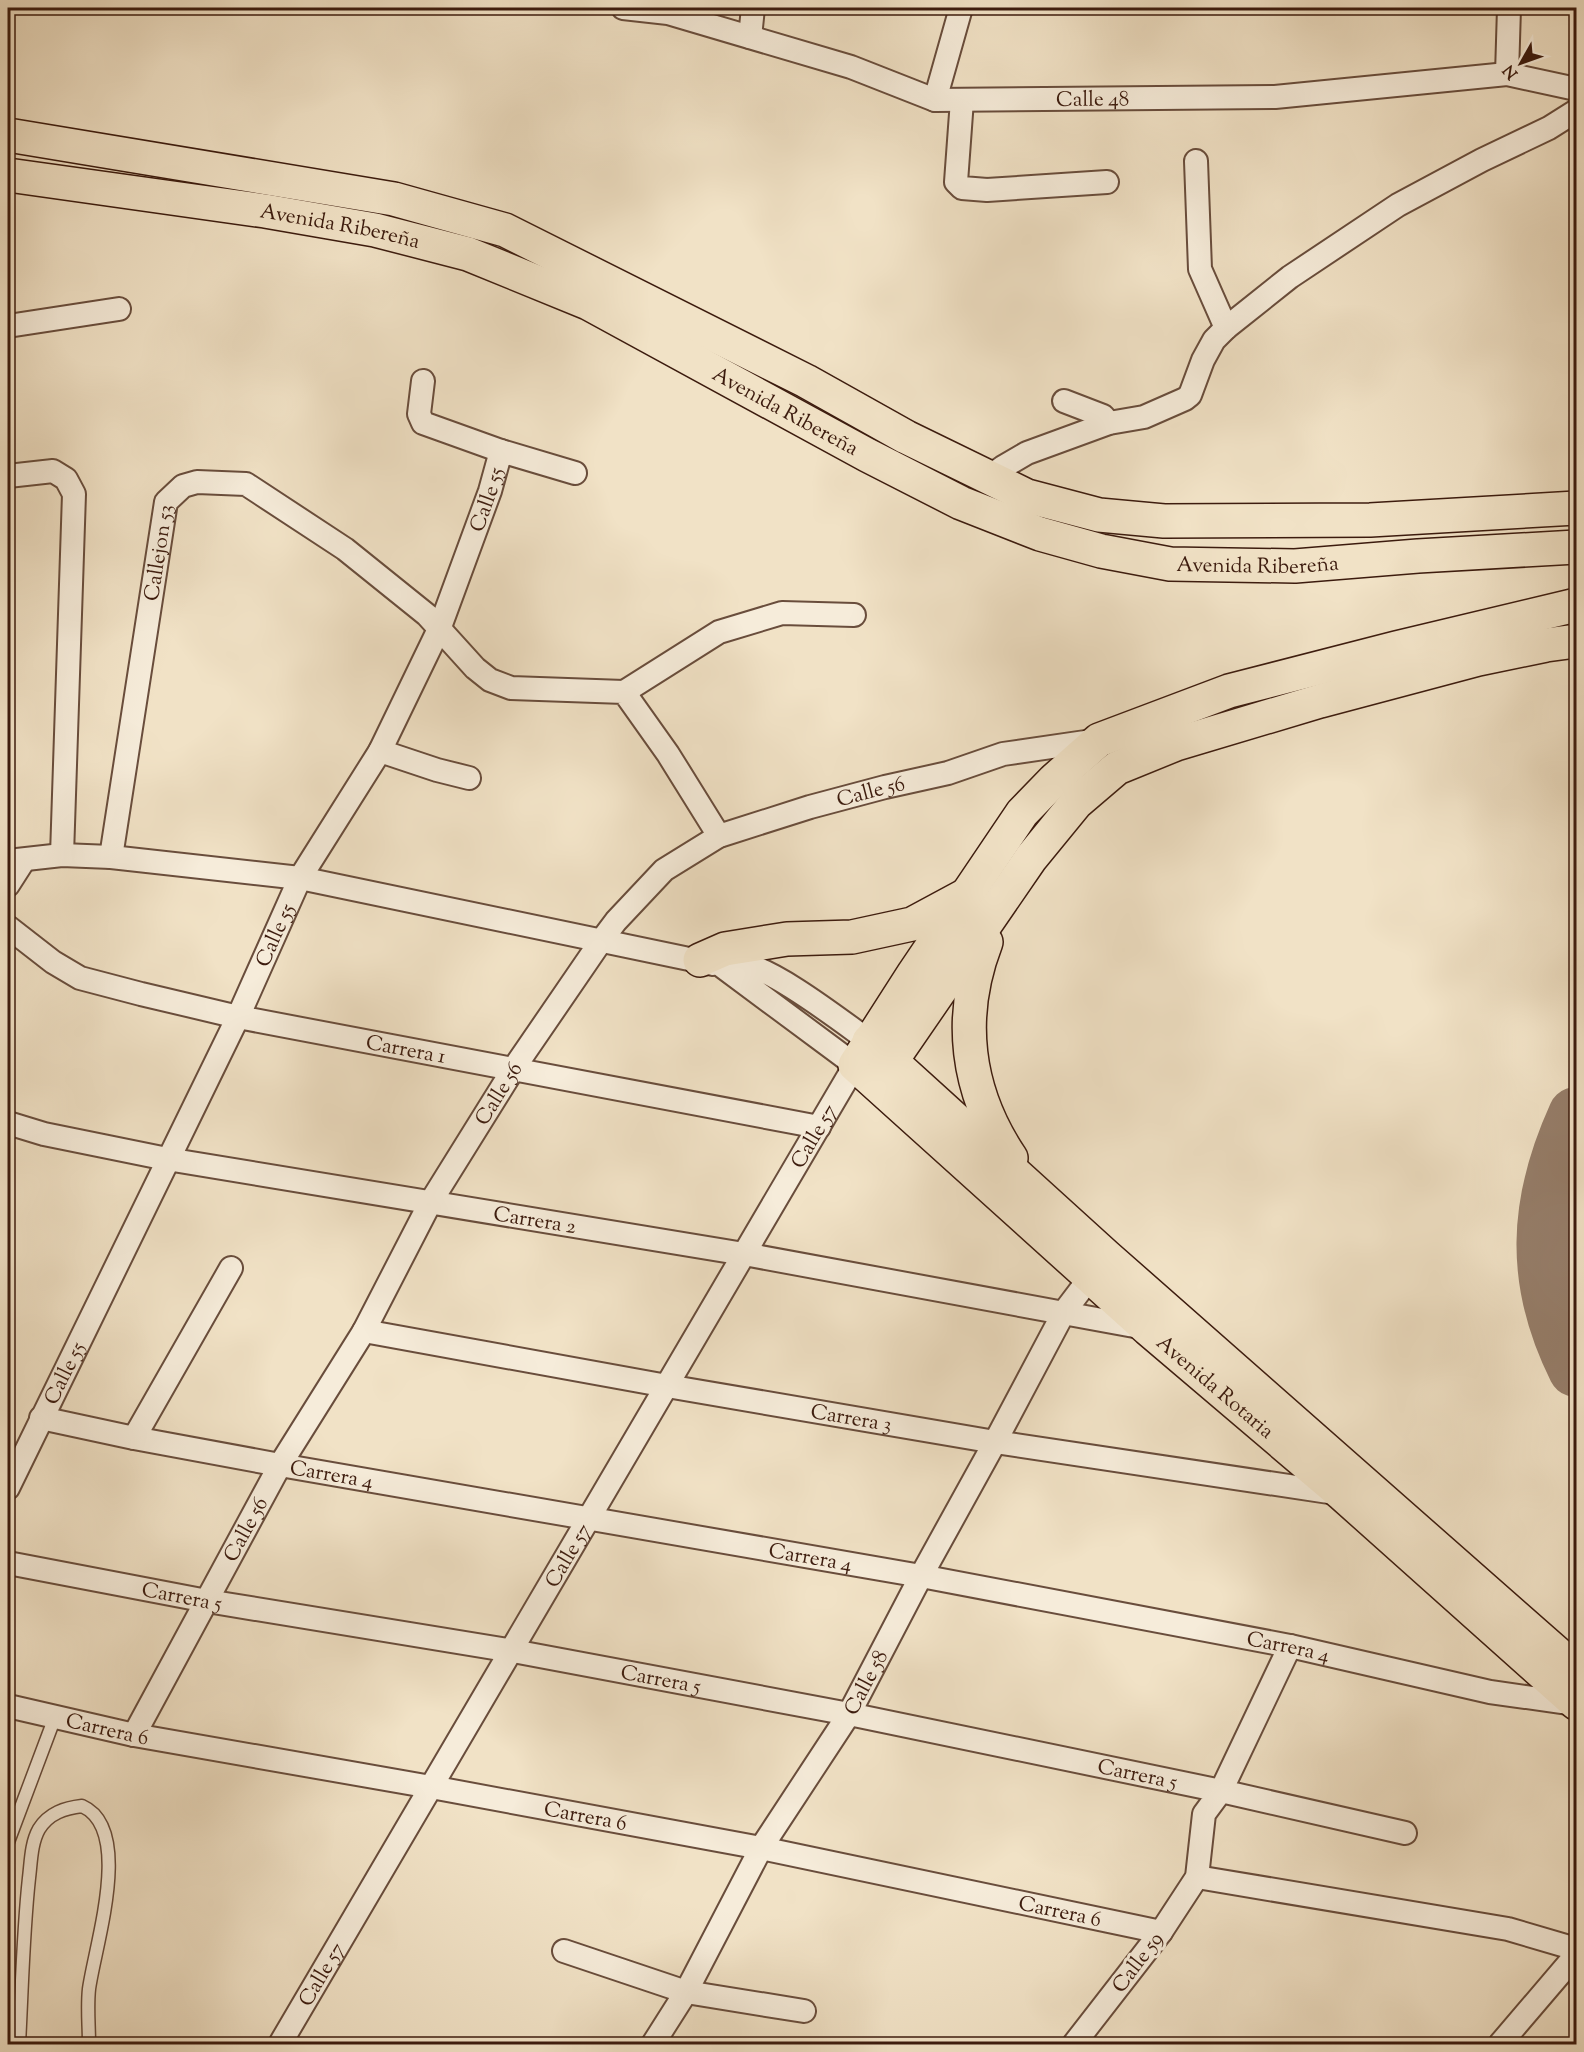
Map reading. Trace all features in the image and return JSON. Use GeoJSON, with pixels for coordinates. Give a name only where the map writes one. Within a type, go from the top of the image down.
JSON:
{"type":"FeatureCollection","features":[{"type":"Feature","properties":{"kind":"main road","name":"Avenida Ribereña"},"geometry":{"type":"LineString","coordinates":[[8,135],[394,199],[505,230],[806,381],[906,437],[1027,496],[1099,515],[1164,521],[1371,520],[1576,508]]}},
{"type":"Feature","properties":{"kind":"main road","name":"Avenida Ribereña"},"geometry":{"type":"LineString","coordinates":[[8,175],[265,211],[375,230],[468,254],[588,303],[867,455],[961,503],[1040,534],[1101,551],[1170,564],[1295,566],[1418,555],[1576,547]]}},
{"type":"Feature","properties":{"kind":"main road"},"geometry":{"type":"LineString","coordinates":[[873,1063],[970,892],[1022,813],[1054,780],[1099,740],[1229,691],[1576,605]]}},
{"type":"Feature","properties":{"kind":"main road"},"geometry":{"type":"LineString","coordinates":[[873,1063],[1076,803],[1117,768],[1176,744],[1320,701],[1478,659],[1576,641]]}},
{"type":"Feature","properties":{"kind":"main road"},"geometry":{"type":"LineString","coordinates":[[712,963],[725,949],[787,939],[852,937],[912,924],[970,892]]}},
{"type":"Feature","properties":{"kind":"main road"},"geometry":{"type":"LineString","coordinates":[[1003,898],[978,962],[971,995],[968,1031],[971,1063],[981,1098],[999,1140],[1039,1195]]}},
{"type":"Feature","properties":{"kind":"main road","name":"Avenida Rotaria"},"geometry":{"type":"LineString","coordinates":[[873,1063],[1039,1195],[1148,1329],[1342,1494],[1576,1703]]}},
{"type":"Feature","properties":{"kind":"main road","name":"Avenida Rotaria"},"geometry":{"type":"LineString","coordinates":[[873,1063],[1098,1267],[1576,1670]]}},
{"type":"Feature","properties":{"kind":"street","name":"Calle 48"},"geometry":{"type":"LineString","coordinates":[[623,8],[668,13],[750,37],[851,67],[935,100],[1275,97],[1507,74],[1567,85],[1576,89]]}},
{"type":"Feature","properties":{"kind":"street"},"geometry":{"type":"LineString","coordinates":[[750,37],[753,8]]}},
{"type":"Feature","properties":{"kind":"street"},"geometry":{"type":"LineString","coordinates":[[935,100],[961,8]]}},
{"type":"Feature","properties":{"kind":"street"},"geometry":{"type":"LineString","coordinates":[[1507,74],[1509,8]]}},
{"type":"Feature","properties":{"kind":"street"},"geometry":{"type":"LineString","coordinates":[[962,99],[956,182],[962,188],[987,190],[1107,182]]}},
{"type":"Feature","properties":{"kind":"street"},"geometry":{"type":"LineString","coordinates":[[989,477],[1003,466],[1027,453],[1109,423],[1144,417],[1185,399],[1190,394],[1203,360],[1214,340],[1290,277],[1398,205],[1482,160],[1549,128],[1576,111]]}},
{"type":"Feature","properties":{"kind":"street"},"geometry":{"type":"LineString","coordinates":[[1196,161],[1200,269],[1226,328]]}},
{"type":"Feature","properties":{"kind":"street"},"geometry":{"type":"LineString","coordinates":[[8,326],[119,309]]}},
{"type":"Feature","properties":{"kind":"street"},"geometry":{"type":"LineString","coordinates":[[423,381],[419,414],[423,423],[501,451]]}},
{"type":"Feature","properties":{"kind":"street"},"geometry":{"type":"LineString","coordinates":[[1064,402],[1103,416],[1109,423]]}},
{"type":"Feature","properties":{"kind":"street","name":"Calle 55"},"geometry":{"type":"LineString","coordinates":[[8,1488],[238,1017],[300,878],[380,751],[440,627],[490,490],[501,451],[575,473]]}},
{"type":"Feature","properties":{"kind":"street"},"geometry":{"type":"LineString","coordinates":[[8,476],[53,471],[66,480],[74,494],[62,855]]}},
{"type":"Feature","properties":{"kind":"street","name":"Callejon 53"},"geometry":{"type":"LineString","coordinates":[[111,857],[166,502],[183,486],[198,482],[246,484],[345,549],[427,615],[475,668],[490,680],[511,688],[624,692]]}},
{"type":"Feature","properties":{"kind":"street"},"geometry":{"type":"LineString","coordinates":[[718,836],[668,754],[624,692],[719,632],[782,613],[854,615]]}},
{"type":"Feature","properties":{"kind":"street","name":"Calle 56"},"geometry":{"type":"LineString","coordinates":[[134,1735],[280,1464],[364,1331],[430,1203],[514,1068],[601,941],[616,921],[664,870],[718,836],[831,801],[948,773],[1003,754],[1099,740]]}},
{"type":"Feature","properties":{"kind":"street"},"geometry":{"type":"LineString","coordinates":[[380,751],[469,778]]}},
{"type":"Feature","properties":{"kind":"street"},"geometry":{"type":"LineString","coordinates":[[8,885],[16,861],[62,855],[111,857],[300,878],[712,963],[741,964],[756,968],[790,986],[873,1063]]}},
{"type":"Feature","properties":{"kind":"street","name":"Carrera 1"},"geometry":{"type":"LineString","coordinates":[[8,927],[53,962],[80,978],[238,1017],[819,1127]]}},
{"type":"Feature","properties":{"kind":"street","name":"Calle 57"},"geometry":{"type":"LineString","coordinates":[[280,2044],[819,1127],[873,1063]]}},
{"type":"Feature","properties":{"kind":"street","name":"Carrera 2"},"geometry":{"type":"LineString","coordinates":[[8,1123],[44,1134],[167,1159],[744,1254],[1148,1329]]}},
{"type":"Feature","properties":{"kind":"street","name":"Calle 58"},"geometry":{"type":"LineString","coordinates":[[653,2044],[686,1992],[761,1848],[849,1714],[1064,1312],[1098,1267]]}},
{"type":"Feature","properties":{"kind":"street"},"geometry":{"type":"LineString","coordinates":[[134,1438],[231,1268]]}},
{"type":"Feature","properties":{"kind":"street","name":"Carrera 3"},"geometry":{"type":"LineString","coordinates":[[364,1331],[995,1442],[1342,1494]]}},
{"type":"Feature","properties":{"kind":"street","name":"Carrera 4"},"geometry":{"type":"LineString","coordinates":[[41,1418],[134,1438],[921,1576],[1290,1646],[1490,1692],[1576,1703]]}},
{"type":"Feature","properties":{"kind":"street","name":"Carrera 5"},"geometry":{"type":"LineString","coordinates":[[8,1563],[207,1601],[513,1651],[849,1714],[1221,1791],[1405,1833]]}},
{"type":"Feature","properties":{"kind":"street"},"geometry":{"type":"LineString","coordinates":[[1290,1646],[1221,1791],[1204,1815],[1197,1877],[1508,1929],[1576,1949]]}},
{"type":"Feature","properties":{"kind":"street","name":"Carrera 6"},"geometry":{"type":"LineString","coordinates":[[8,1706],[134,1735],[761,1848],[1161,1932]]}},
{"type":"Feature","properties":{"kind":"street","name":"Calle 59"},"geometry":{"type":"LineString","coordinates":[[1074,2044],[1161,1932],[1197,1877]]}},
{"type":"Feature","properties":{"kind":"street"},"geometry":{"type":"LineString","coordinates":[[564,1951],[686,1992],[804,2011]]}},
{"type":"Feature","properties":{"kind":"street"},"geometry":{"type":"LineString","coordinates":[[1500,2044],[1576,1955]]}},
{"type":"Feature","properties":{"kind":"lane"},"geometry":{"type":"LineString","coordinates":[[8,1842],[55,1717]]}},
{"type":"Feature","properties":{"kind":"lane"},"geometry":{"type":"LineString","coordinates":[[20,2044],[26,1905],[32,1848],[40,1828],[51,1815],[65,1808],[82,1806],[99,1817],[106,1834],[107,1846],[108,1892],[89,1990],[89,2044]]}},
{"type":"Feature","properties":{"kind":"taxiway"},"geometry":{"type":"LineString","coordinates":[[1576,1115],[1553,1179],[1544,1242],[1546,1273],[1552,1305],[1576,1369]]}}]}
